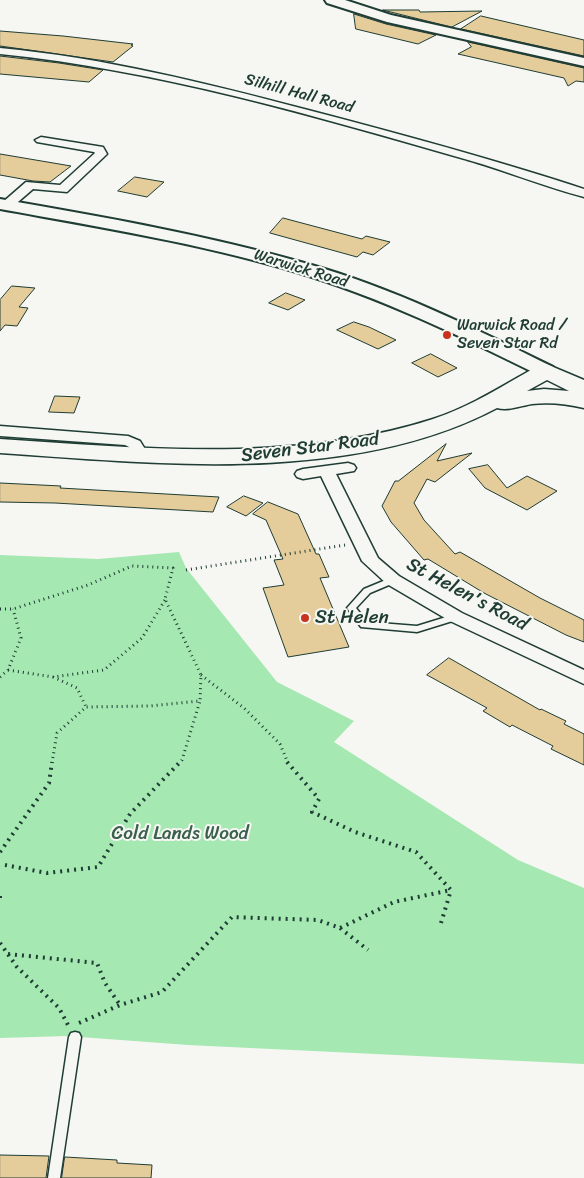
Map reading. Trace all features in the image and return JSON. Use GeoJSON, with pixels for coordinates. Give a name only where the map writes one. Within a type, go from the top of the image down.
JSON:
{"type":"FeatureCollection","features":[{"type":"Feature","properties":{"kind":"highway","name":"Warwick Road"},"geometry":{"type":"LineString","coordinates":[[546,371],[584,389]]}},
{"type":"Feature","properties":{"kind":"highway","name":"Seven Star Road"},"geometry":{"type":"LineString","coordinates":[[0,446],[198,457],[248,457],[355,446],[441,424],[476,410],[546,371]]}},
{"type":"Feature","properties":{"kind":"highway","name":"Seven Star Road"},"geometry":{"type":"LineString","coordinates":[[476,410],[535,396],[554,395],[584,401]]}},
{"type":"Feature","properties":{"kind":"main road"},"geometry":{"type":"LineString","coordinates":[[332,0],[387,18],[584,62]]}},
{"type":"Feature","properties":{"kind":"main road","name":"Warwick Road"},"geometry":{"type":"LineString","coordinates":[[3,204],[177,236],[303,268],[384,296],[479,338],[546,371]]}},
{"type":"Feature","properties":{"kind":"street","name":"Silhill Hall Road"},"geometry":{"type":"LineString","coordinates":[[0,52],[108,64],[225,91],[439,148],[584,194]]}},
{"type":"Feature","properties":{"kind":"street"},"geometry":{"type":"LineString","coordinates":[[3,204],[30,185],[63,189],[101,154],[99,149],[41,140]]}},
{"type":"Feature","properties":{"kind":"street"},"geometry":{"type":"LineString","coordinates":[[0,431],[128,441],[135,444],[140,454]]}},
{"type":"Feature","properties":{"kind":"street"},"geometry":{"type":"LineString","coordinates":[[303,474],[348,468]]}},
{"type":"Feature","properties":{"kind":"street","name":"St Helen's Road"},"geometry":{"type":"LineString","coordinates":[[326,471],[371,561],[392,580],[408,591],[456,617],[584,678]]}},
{"type":"Feature","properties":{"kind":"lane"},"geometry":{"type":"LineString","coordinates":[[392,580],[367,592],[351,608],[364,625],[417,629],[456,617]]}},
{"type":"Feature","properties":{"kind":"lane"},"geometry":{"type":"LineString","coordinates":[[54,1178],[72,1032]]}},
{"type":"Feature","properties":{"kind":"path"},"geometry":{"type":"LineString","coordinates":[[186,570],[361,544]]}},
{"type":"Feature","properties":{"kind":"path"},"geometry":{"type":"LineString","coordinates":[[0,609],[13,609],[88,584],[132,566],[172,568],[165,599],[142,638],[104,670],[53,677]]}},
{"type":"Feature","properties":{"kind":"path"},"geometry":{"type":"LineString","coordinates":[[165,599],[201,675],[244,708],[280,744],[287,762],[319,799],[312,812],[355,832],[416,852],[451,890]]}},
{"type":"Feature","properties":{"kind":"path"},"geometry":{"type":"LineString","coordinates":[[0,677],[8,670],[21,638],[13,609]]}},
{"type":"Feature","properties":{"kind":"path"},"geometry":{"type":"LineString","coordinates":[[8,670],[53,677],[77,688],[86,707]]}},
{"type":"Feature","properties":{"kind":"path"},"geometry":{"type":"LineString","coordinates":[[5,865],[47,873],[98,867],[130,814],[182,760],[200,701],[201,675]]}},
{"type":"Feature","properties":{"kind":"path"},"geometry":{"type":"LineString","coordinates":[[0,852],[49,783],[57,733],[86,707],[149,706],[200,701]]}},
{"type":"Feature","properties":{"kind":"path"},"geometry":{"type":"LineString","coordinates":[[442,923],[451,890]]}},
{"type":"Feature","properties":{"kind":"path"},"geometry":{"type":"LineString","coordinates":[[340,928],[394,902],[451,890]]}},
{"type":"Feature","properties":{"kind":"path"},"geometry":{"type":"LineString","coordinates":[[0,943],[17,966],[59,1008],[72,1032],[120,1005],[162,992],[232,917],[318,920],[340,928],[368,950]]}},
{"type":"Feature","properties":{"kind":"path"},"geometry":{"type":"LineString","coordinates":[[8,954],[97,963],[105,983],[120,1005]]}},
{"type":"Feature","properties":{"kind":"green space"},"geometry":{"type":"Polygon","coordinates":[[[0,434],[119,444],[120,447],[0,441],[0,434]]]}},
{"type":"Feature","properties":{"kind":"green space","name":"Cold Lands Wood"},"geometry":{"type":"Polygon","coordinates":[[[179,552],[186,568],[277,682],[354,721],[334,742],[518,860],[584,888],[584,1064],[188,1045],[67,1036],[0,1038],[0,555],[98,559],[179,552]]]}},
{"type":"Feature","properties":{"kind":"building"},"geometry":{"type":"Polygon","coordinates":[[[383,10],[419,10],[420,12],[482,11],[452,27],[383,10]]]}},
{"type":"Feature","properties":{"kind":"building"},"geometry":{"type":"Polygon","coordinates":[[[354,14],[386,24],[436,35],[418,44],[356,29],[354,14]]]}},
{"type":"Feature","properties":{"kind":"building"},"geometry":{"type":"Polygon","coordinates":[[[481,16],[584,40],[584,56],[461,29],[481,16]]]}},
{"type":"Feature","properties":{"kind":"building"},"geometry":{"type":"Polygon","coordinates":[[[0,31],[63,36],[133,44],[131,45],[133,46],[113,62],[0,46],[0,31]]]}},
{"type":"Feature","properties":{"kind":"building"},"geometry":{"type":"Polygon","coordinates":[[[468,42],[584,68],[584,82],[576,81],[568,86],[564,78],[458,54],[471,47],[468,42]]]}},
{"type":"Feature","properties":{"kind":"building"},"geometry":{"type":"Polygon","coordinates":[[[0,56],[103,70],[89,82],[0,74],[0,56]]]}},
{"type":"Feature","properties":{"kind":"building"},"geometry":{"type":"Polygon","coordinates":[[[0,154],[71,166],[50,182],[33,181],[0,175],[0,154]]]}},
{"type":"Feature","properties":{"kind":"building"},"geometry":{"type":"Polygon","coordinates":[[[135,177],[164,182],[147,197],[118,191],[135,177]]]}},
{"type":"Feature","properties":{"kind":"building"},"geometry":{"type":"Polygon","coordinates":[[[283,218],[362,239],[366,236],[390,242],[373,255],[363,252],[357,257],[270,233],[283,218]]]}},
{"type":"Feature","properties":{"kind":"building"},"geometry":{"type":"Polygon","coordinates":[[[12,286],[35,288],[19,307],[28,308],[17,326],[5,325],[0,331],[0,300],[12,286]]]}},
{"type":"Feature","properties":{"kind":"building"},"geometry":{"type":"Polygon","coordinates":[[[286,293],[305,300],[288,310],[269,303],[286,293]]]}},
{"type":"Feature","properties":{"kind":"building"},"geometry":{"type":"Polygon","coordinates":[[[354,322],[396,340],[378,349],[337,330],[354,322]]]}},
{"type":"Feature","properties":{"kind":"building"},"geometry":{"type":"Polygon","coordinates":[[[431,354],[457,368],[438,377],[412,363],[431,354]]]}},
{"type":"Feature","properties":{"kind":"building"},"geometry":{"type":"Polygon","coordinates":[[[55,396],[80,397],[74,413],[49,412],[55,396]]]}},
{"type":"Feature","properties":{"kind":"building"},"geometry":{"type":"Polygon","coordinates":[[[446,444],[437,461],[472,453],[435,482],[427,479],[414,503],[424,520],[455,554],[460,552],[540,598],[584,620],[584,642],[566,635],[484,593],[428,559],[424,560],[391,522],[382,506],[395,481],[398,481],[446,444]]]}},
{"type":"Feature","properties":{"kind":"building"},"geometry":{"type":"Polygon","coordinates":[[[488,465],[507,488],[527,476],[557,491],[527,510],[485,488],[469,469],[488,465]]]}},
{"type":"Feature","properties":{"kind":"building"},"geometry":{"type":"Polygon","coordinates":[[[0,483],[219,497],[213,512],[55,503],[0,502],[0,483]]]}},
{"type":"Feature","properties":{"kind":"building"},"geometry":{"type":"Polygon","coordinates":[[[244,496],[263,503],[246,516],[227,507],[244,496]]]}},
{"type":"Feature","properties":{"kind":"building"},"geometry":{"type":"Polygon","coordinates":[[[268,502],[298,514],[316,554],[319,554],[329,577],[320,578],[349,647],[288,657],[263,588],[284,585],[274,560],[283,559],[266,520],[253,514],[268,502]]]}},
{"type":"Feature","properties":{"kind":"building"},"geometry":{"type":"Polygon","coordinates":[[[449,658],[540,710],[566,721],[564,724],[584,734],[584,765],[551,749],[553,746],[512,725],[510,727],[483,711],[487,708],[427,675],[449,658]]]}},
{"type":"Feature","properties":{"kind":"building"},"geometry":{"type":"Polygon","coordinates":[[[0,1155],[49,1156],[46,1178],[0,1178],[0,1155]]]}},
{"type":"Feature","properties":{"kind":"building"},"geometry":{"type":"Polygon","coordinates":[[[65,1157],[117,1160],[117,1163],[152,1165],[151,1178],[62,1178],[65,1157]]]}},
{"type":"Feature","properties":{"kind":"place","name":"Warwick Road / Seven Star Rd"},"geometry":{"type":"Point","coordinates":[447,335]}},
{"type":"Feature","properties":{"kind":"place","name":"St Helen"},"geometry":{"type":"Point","coordinates":[305,618]}}]}
